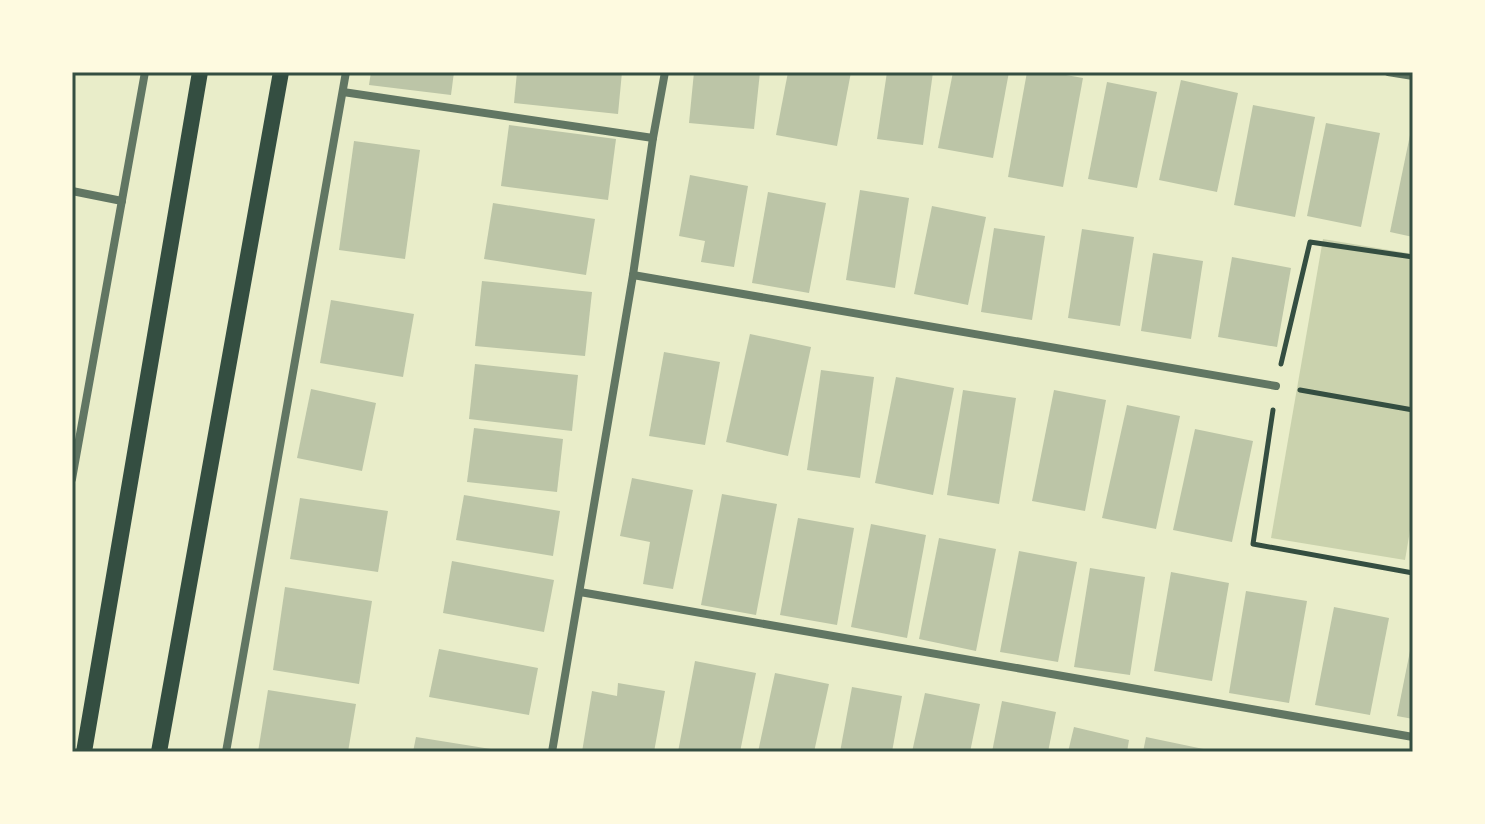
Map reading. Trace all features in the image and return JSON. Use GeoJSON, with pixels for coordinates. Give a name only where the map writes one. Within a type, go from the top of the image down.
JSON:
{"type":"FeatureCollection","features":[{"type":"Feature","properties":{"kind":"main road"},"geometry":{"type":"LineString","coordinates":[[84,752],[200,72]]}},
{"type":"Feature","properties":{"kind":"main road"},"geometry":{"type":"LineString","coordinates":[[159,752],[281,72]]}},
{"type":"Feature","properties":{"kind":"street"},"geometry":{"type":"LineString","coordinates":[[72,479],[145,72]]}},
{"type":"Feature","properties":{"kind":"street"},"geometry":{"type":"LineString","coordinates":[[226,752],[346,72]]}},
{"type":"Feature","properties":{"kind":"street"},"geometry":{"type":"LineString","coordinates":[[552,752],[665,72]]}},
{"type":"Feature","properties":{"kind":"street"},"geometry":{"type":"LineString","coordinates":[[1388,72],[1413,76]]}},
{"type":"Feature","properties":{"kind":"street"},"geometry":{"type":"LineString","coordinates":[[343,92],[653,138]]}},
{"type":"Feature","properties":{"kind":"street"},"geometry":{"type":"LineString","coordinates":[[72,191],[122,201]]}},
{"type":"Feature","properties":{"kind":"street"},"geometry":{"type":"LineString","coordinates":[[633,275],[1276,386]]}},
{"type":"Feature","properties":{"kind":"street"},"geometry":{"type":"LineString","coordinates":[[580,592],[1413,737]]}},
{"type":"Feature","properties":{"kind":"path"},"geometry":{"type":"LineString","coordinates":[[1413,257],[1310,242],[1276,386],[1253,544],[1413,573]]}},
{"type":"Feature","properties":{"kind":"path"},"geometry":{"type":"LineString","coordinates":[[1276,386],[1413,410]]}},
{"type":"Feature","properties":{"kind":"green space"},"geometry":{"type":"Polygon","coordinates":[[[1323,239],[1413,254],[1413,513],[1405,560],[1271,538],[1323,239]]]}},
{"type":"Feature","properties":{"kind":"building"},"geometry":{"type":"Polygon","coordinates":[[[371,72],[454,72],[451,95],[369,85],[371,72]]]}},
{"type":"Feature","properties":{"kind":"building"},"geometry":{"type":"Polygon","coordinates":[[[517,72],[622,72],[618,114],[514,103],[517,72]]]}},
{"type":"Feature","properties":{"kind":"building"},"geometry":{"type":"Polygon","coordinates":[[[694,72],[760,72],[754,129],[689,123],[694,72]]]}},
{"type":"Feature","properties":{"kind":"building"},"geometry":{"type":"Polygon","coordinates":[[[788,72],[851,72],[837,146],[776,135],[788,72]]]}},
{"type":"Feature","properties":{"kind":"building"},"geometry":{"type":"Polygon","coordinates":[[[887,72],[933,72],[923,145],[877,139],[887,72]]]}},
{"type":"Feature","properties":{"kind":"building"},"geometry":{"type":"Polygon","coordinates":[[[953,72],[1009,72],[993,158],[938,148],[953,72]]]}},
{"type":"Feature","properties":{"kind":"building"},"geometry":{"type":"Polygon","coordinates":[[[1027,72],[1083,78],[1063,187],[1008,177],[1027,72]]]}},
{"type":"Feature","properties":{"kind":"building"},"geometry":{"type":"Polygon","coordinates":[[[1181,80],[1238,93],[1217,192],[1159,180],[1181,80]]]}},
{"type":"Feature","properties":{"kind":"building"},"geometry":{"type":"Polygon","coordinates":[[[1107,82],[1157,92],[1137,188],[1088,179],[1107,82]]]}},
{"type":"Feature","properties":{"kind":"building"},"geometry":{"type":"Polygon","coordinates":[[[1253,105],[1315,117],[1295,217],[1234,205],[1253,105]]]}},
{"type":"Feature","properties":{"kind":"building"},"geometry":{"type":"Polygon","coordinates":[[[1326,123],[1380,133],[1361,227],[1307,216],[1326,123]]]}},
{"type":"Feature","properties":{"kind":"building"},"geometry":{"type":"Polygon","coordinates":[[[509,125],[616,139],[608,200],[501,186],[509,125]]]}},
{"type":"Feature","properties":{"kind":"building"},"geometry":{"type":"Polygon","coordinates":[[[1410,135],[1413,135],[1413,237],[1390,232],[1410,135]]]}},
{"type":"Feature","properties":{"kind":"building"},"geometry":{"type":"Polygon","coordinates":[[[354,141],[420,150],[405,259],[339,250],[354,141]]]}},
{"type":"Feature","properties":{"kind":"building"},"geometry":{"type":"Polygon","coordinates":[[[690,175],[748,186],[734,267],[701,262],[705,241],[679,236],[690,175]]]}},
{"type":"Feature","properties":{"kind":"building"},"geometry":{"type":"Polygon","coordinates":[[[860,190],[909,198],[895,288],[846,280],[860,190]]]}},
{"type":"Feature","properties":{"kind":"building"},"geometry":{"type":"Polygon","coordinates":[[[768,192],[826,203],[809,293],[752,283],[768,192]]]}},
{"type":"Feature","properties":{"kind":"building"},"geometry":{"type":"Polygon","coordinates":[[[493,203],[595,219],[586,275],[484,259],[493,203]]]}},
{"type":"Feature","properties":{"kind":"building"},"geometry":{"type":"Polygon","coordinates":[[[932,206],[986,217],[968,305],[914,294],[932,206]]]}},
{"type":"Feature","properties":{"kind":"building"},"geometry":{"type":"Polygon","coordinates":[[[994,228],[1045,236],[1032,320],[981,312],[994,228]]]}},
{"type":"Feature","properties":{"kind":"building"},"geometry":{"type":"Polygon","coordinates":[[[1082,229],[1134,237],[1120,326],[1068,318],[1082,229]]]}},
{"type":"Feature","properties":{"kind":"building"},"geometry":{"type":"Polygon","coordinates":[[[1153,253],[1203,261],[1191,339],[1141,331],[1153,253]]]}},
{"type":"Feature","properties":{"kind":"building"},"geometry":{"type":"Polygon","coordinates":[[[1232,257],[1291,268],[1277,347],[1218,337],[1232,257]]]}},
{"type":"Feature","properties":{"kind":"building"},"geometry":{"type":"Polygon","coordinates":[[[482,281],[592,292],[585,356],[475,346],[482,281]]]}},
{"type":"Feature","properties":{"kind":"building"},"geometry":{"type":"Polygon","coordinates":[[[331,300],[414,314],[403,377],[320,363],[331,300]]]}},
{"type":"Feature","properties":{"kind":"building"},"geometry":{"type":"Polygon","coordinates":[[[750,334],[811,347],[788,456],[726,442],[750,334]]]}},
{"type":"Feature","properties":{"kind":"building"},"geometry":{"type":"Polygon","coordinates":[[[664,352],[720,362],[705,445],[649,436],[664,352]]]}},
{"type":"Feature","properties":{"kind":"building"},"geometry":{"type":"Polygon","coordinates":[[[475,364],[578,375],[572,431],[469,419],[475,364]]]}},
{"type":"Feature","properties":{"kind":"building"},"geometry":{"type":"Polygon","coordinates":[[[821,370],[874,377],[860,478],[807,470],[821,370]]]}},
{"type":"Feature","properties":{"kind":"building"},"geometry":{"type":"Polygon","coordinates":[[[896,377],[954,388],[933,495],[875,483],[896,377]]]}},
{"type":"Feature","properties":{"kind":"building"},"geometry":{"type":"Polygon","coordinates":[[[311,389],[376,403],[362,471],[297,458],[311,389]]]}},
{"type":"Feature","properties":{"kind":"building"},"geometry":{"type":"Polygon","coordinates":[[[963,390],[1016,398],[999,504],[947,495],[963,390]]]}},
{"type":"Feature","properties":{"kind":"building"},"geometry":{"type":"Polygon","coordinates":[[[1054,390],[1106,400],[1085,511],[1032,501],[1054,390]]]}},
{"type":"Feature","properties":{"kind":"building"},"geometry":{"type":"Polygon","coordinates":[[[1127,405],[1180,416],[1156,529],[1102,518],[1127,405]]]}},
{"type":"Feature","properties":{"kind":"building"},"geometry":{"type":"Polygon","coordinates":[[[474,428],[563,439],[557,492],[467,482],[474,428]]]}},
{"type":"Feature","properties":{"kind":"building"},"geometry":{"type":"Polygon","coordinates":[[[1195,429],[1253,441],[1232,542],[1173,530],[1195,429]]]}},
{"type":"Feature","properties":{"kind":"building"},"geometry":{"type":"Polygon","coordinates":[[[632,478],[693,490],[673,589],[643,584],[650,542],[620,536],[632,478]]]}},
{"type":"Feature","properties":{"kind":"building"},"geometry":{"type":"Polygon","coordinates":[[[722,494],[777,504],[756,615],[701,605],[722,494]]]}},
{"type":"Feature","properties":{"kind":"building"},"geometry":{"type":"Polygon","coordinates":[[[464,495],[560,511],[553,556],[456,540],[464,495]]]}},
{"type":"Feature","properties":{"kind":"building"},"geometry":{"type":"Polygon","coordinates":[[[300,498],[388,511],[378,572],[290,559],[300,498]]]}},
{"type":"Feature","properties":{"kind":"building"},"geometry":{"type":"Polygon","coordinates":[[[798,518],[854,528],[837,625],[780,615],[798,518]]]}},
{"type":"Feature","properties":{"kind":"building"},"geometry":{"type":"Polygon","coordinates":[[[871,524],[926,535],[907,638],[851,627],[871,524]]]}},
{"type":"Feature","properties":{"kind":"building"},"geometry":{"type":"Polygon","coordinates":[[[939,538],[996,549],[976,651],[919,639],[939,538]]]}},
{"type":"Feature","properties":{"kind":"building"},"geometry":{"type":"Polygon","coordinates":[[[1019,551],[1077,562],[1058,662],[1000,652],[1019,551]]]}},
{"type":"Feature","properties":{"kind":"building"},"geometry":{"type":"Polygon","coordinates":[[[452,561],[554,580],[544,632],[443,613],[452,561]]]}},
{"type":"Feature","properties":{"kind":"building"},"geometry":{"type":"Polygon","coordinates":[[[1090,568],[1145,577],[1130,675],[1074,667],[1090,568]]]}},
{"type":"Feature","properties":{"kind":"building"},"geometry":{"type":"Polygon","coordinates":[[[1171,572],[1229,583],[1212,681],[1154,671],[1171,572]]]}},
{"type":"Feature","properties":{"kind":"building"},"geometry":{"type":"Polygon","coordinates":[[[285,587],[372,601],[359,684],[273,670],[285,587]]]}},
{"type":"Feature","properties":{"kind":"building"},"geometry":{"type":"Polygon","coordinates":[[[1246,591],[1307,601],[1289,703],[1229,693],[1246,591]]]}},
{"type":"Feature","properties":{"kind":"building"},"geometry":{"type":"Polygon","coordinates":[[[1334,607],[1389,618],[1370,715],[1315,705],[1334,607]]]}},
{"type":"Feature","properties":{"kind":"building"},"geometry":{"type":"Polygon","coordinates":[[[1413,641],[1413,719],[1397,716],[1413,641]]]}},
{"type":"Feature","properties":{"kind":"building"},"geometry":{"type":"Polygon","coordinates":[[[439,649],[538,668],[529,715],[429,697],[439,649]]]}},
{"type":"Feature","properties":{"kind":"building"},"geometry":{"type":"Polygon","coordinates":[[[695,661],[756,673],[740,752],[678,752],[695,661]]]}},
{"type":"Feature","properties":{"kind":"building"},"geometry":{"type":"Polygon","coordinates":[[[775,673],[829,684],[814,752],[758,752],[775,673]]]}},
{"type":"Feature","properties":{"kind":"building"},"geometry":{"type":"Polygon","coordinates":[[[618,683],[665,691],[654,752],[582,752],[592,691],[617,696],[618,683]]]}},
{"type":"Feature","properties":{"kind":"building"},"geometry":{"type":"Polygon","coordinates":[[[852,687],[902,696],[892,752],[840,752],[852,687]]]}},
{"type":"Feature","properties":{"kind":"building"},"geometry":{"type":"Polygon","coordinates":[[[268,690],[356,704],[348,752],[258,752],[268,690]]]}},
{"type":"Feature","properties":{"kind":"building"},"geometry":{"type":"Polygon","coordinates":[[[925,693],[980,704],[970,752],[912,752],[925,693]]]}},
{"type":"Feature","properties":{"kind":"building"},"geometry":{"type":"Polygon","coordinates":[[[1002,701],[1056,712],[1048,752],[992,752],[1002,701]]]}},
{"type":"Feature","properties":{"kind":"building"},"geometry":{"type":"Polygon","coordinates":[[[1074,727],[1129,740],[1127,752],[1068,752],[1074,727]]]}},
{"type":"Feature","properties":{"kind":"building"},"geometry":{"type":"Polygon","coordinates":[[[416,737],[497,750],[497,752],[413,752],[416,737]]]}},
{"type":"Feature","properties":{"kind":"building"},"geometry":{"type":"Polygon","coordinates":[[[1146,737],[1213,751],[1143,752],[1146,737]]]}}]}
